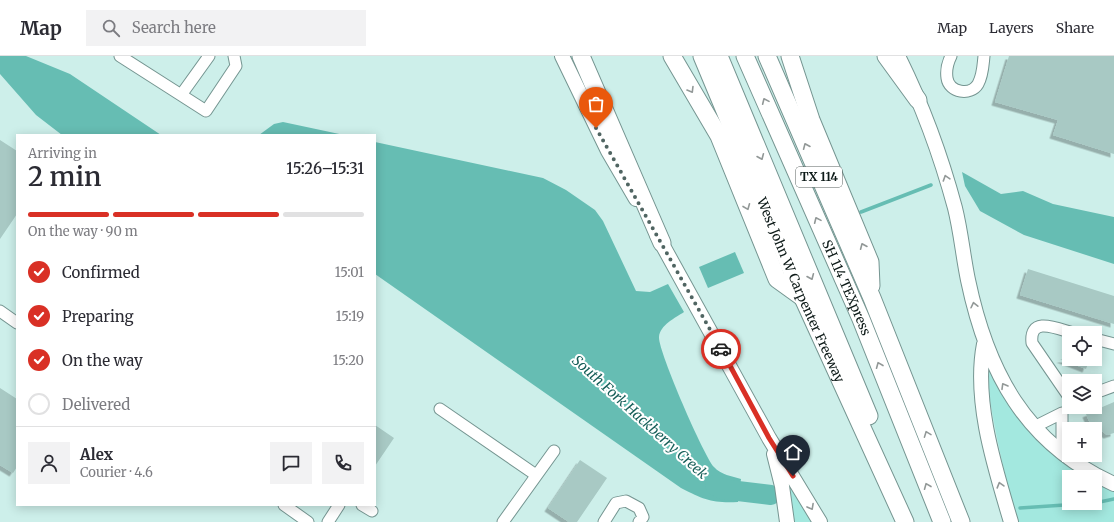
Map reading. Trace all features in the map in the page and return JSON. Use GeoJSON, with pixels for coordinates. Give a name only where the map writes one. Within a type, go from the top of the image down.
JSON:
{"type":"FeatureCollection","features":[{"type":"Feature","properties":{"kind":"highway"},"geometry":{"type":"LineString","coordinates":[[581,56],[662,244]]}},
{"type":"Feature","properties":{"kind":"highway"},"geometry":{"type":"LineString","coordinates":[[672,56],[719,136],[777,279],[803,298]]}},
{"type":"Feature","properties":{"kind":"highway","name":"West John W Carpenter Freeway"},"geometry":{"type":"LineString","coordinates":[[702,56],[803,298],[905,522]]}},
{"type":"Feature","properties":{"kind":"highway"},"geometry":{"type":"LineString","coordinates":[[719,56],[915,522]]}},
{"type":"Feature","properties":{"kind":"highway","name":"SH 114 TEXpress"},"geometry":{"type":"LineString","coordinates":[[745,56],[861,319],[942,522]]}},
{"type":"Feature","properties":{"kind":"highway","name":"TX 114"},"geometry":{"type":"LineString","coordinates":[[767,56],[872,298],[962,522]]}},
{"type":"Feature","properties":{"kind":"highway"},"geometry":{"type":"LineString","coordinates":[[790,56],[811,120],[870,262],[872,298]]}},
{"type":"Feature","properties":{"kind":"highway"},"geometry":{"type":"LineString","coordinates":[[895,57],[918,100]]}},
{"type":"Feature","properties":{"kind":"main road"},"geometry":{"type":"LineString","coordinates":[[562,56],[608,151],[662,244],[769,438],[820,522]]}},
{"type":"Feature","properties":{"kind":"main road"},"geometry":{"type":"LineString","coordinates":[[918,100],[953,202],[962,236],[968,278],[985,342],[1001,380],[1010,395],[1034,427],[1062,452]]}},
{"type":"Feature","properties":{"kind":"main road"},"geometry":{"type":"LineString","coordinates":[[985,342],[981,373],[986,423],[999,481],[1011,522]]}},
{"type":"Feature","properties":{"kind":"main road"},"geometry":{"type":"LineString","coordinates":[[769,438],[782,486],[787,522]]}},
{"type":"Feature","properties":{"kind":"main road"},"geometry":{"type":"LineString","coordinates":[[1074,462],[1114,484]]}},
{"type":"Feature","properties":{"kind":"street"},"geometry":{"type":"LineString","coordinates":[[120,56],[206,111],[236,66],[234,56]]}},
{"type":"Feature","properties":{"kind":"street"},"geometry":{"type":"LineString","coordinates":[[181,95],[209,56]]}},
{"type":"Feature","properties":{"kind":"street"},"geometry":{"type":"LineString","coordinates":[[951,56],[947,78],[951,87],[960,92],[967,91],[977,85],[981,76],[984,56]]}},
{"type":"Feature","properties":{"kind":"street"},"geometry":{"type":"LineString","coordinates":[[0,311],[16,322]]}},
{"type":"Feature","properties":{"kind":"street"},"geometry":{"type":"LineString","coordinates":[[1062,330],[1045,325],[1038,326],[1033,331],[1032,343],[1062,387]]}},
{"type":"Feature","properties":{"kind":"street"},"geometry":{"type":"LineString","coordinates":[[1102,341],[1114,344]]}},
{"type":"Feature","properties":{"kind":"street"},"geometry":{"type":"LineString","coordinates":[[1102,390],[1114,386]]}},
{"type":"Feature","properties":{"kind":"street"},"geometry":{"type":"LineString","coordinates":[[440,409],[536,475]]}},
{"type":"Feature","properties":{"kind":"street"},"geometry":{"type":"LineString","coordinates":[[1034,427],[1062,414],[1062,422]]}},
{"type":"Feature","properties":{"kind":"street"},"geometry":{"type":"LineString","coordinates":[[503,522],[554,451]]}},
{"type":"Feature","properties":{"kind":"street"},"geometry":{"type":"LineString","coordinates":[[604,522],[616,503],[626,501],[639,508],[642,517],[639,522]]}},
{"type":"Feature","properties":{"kind":"street"},"geometry":{"type":"LineString","coordinates":[[285,506],[308,522]]}},
{"type":"Feature","properties":{"kind":"street"},"geometry":{"type":"LineString","coordinates":[[328,522],[338,506]]}},
{"type":"Feature","properties":{"kind":"street"},"geometry":{"type":"LineString","coordinates":[[364,506],[372,511]]}},
{"type":"Feature","properties":{"kind":"shaded area"},"geometry":{"type":"Polygon","coordinates":[[[985,366],[988,366],[1001,393],[1026,427],[1062,456],[1062,462],[1069,462],[1079,470],[1062,470],[1062,510],[1102,510],[1102,485],[1114,491],[1114,522],[1018,522],[998,445],[985,366]]]}},
{"type":"Feature","properties":{"kind":"shaded area"},"geometry":{"type":"Polygon","coordinates":[[[791,488],[813,522],[792,522],[791,488]]]}},
{"type":"Feature","properties":{"kind":"water"},"geometry":{"type":"Polygon","coordinates":[[[0,56],[26,56],[70,74],[160,134],[61,134],[36,115],[0,74],[0,56]]]}},
{"type":"Feature","properties":{"kind":"water"},"geometry":{"type":"Polygon","coordinates":[[[283,122],[339,134],[260,134],[274,124],[283,122]]]}},
{"type":"Feature","properties":{"kind":"water"},"geometry":{"type":"Polygon","coordinates":[[[376,142],[543,178],[566,190],[595,210],[603,221],[636,291],[650,292],[668,284],[684,312],[665,325],[659,337],[673,381],[701,444],[714,467],[720,472],[741,479],[738,502],[708,500],[681,488],[376,275],[376,142]]]}},
{"type":"Feature","properties":{"kind":"water"},"geometry":{"type":"Polygon","coordinates":[[[962,172],[1001,194],[1023,191],[1053,204],[1114,217],[1114,264],[1024,235],[980,211],[965,186],[962,172]]]}},
{"type":"Feature","properties":{"kind":"water"},"geometry":{"type":"Polygon","coordinates":[[[735,252],[744,273],[708,288],[699,267],[735,252]]]}},
{"type":"Feature","properties":{"kind":"building"},"geometry":{"type":"Polygon","coordinates":[[[1009,56],[1114,56],[1114,154],[1053,135],[1058,120],[995,102],[1009,56]]]}},
{"type":"Feature","properties":{"kind":"building"},"geometry":{"type":"Polygon","coordinates":[[[0,140],[16,150],[16,215],[0,239],[0,140]]]}},
{"type":"Feature","properties":{"kind":"building"},"geometry":{"type":"Polygon","coordinates":[[[1028,269],[1114,296],[1114,324],[1020,295],[1028,269]]]}},
{"type":"Feature","properties":{"kind":"building"},"geometry":{"type":"Polygon","coordinates":[[[1078,366],[1087,366],[1086,369],[1078,366]]]}},
{"type":"Feature","properties":{"kind":"building"},"geometry":{"type":"Polygon","coordinates":[[[0,388],[16,398],[16,468],[13,473],[0,465],[0,388]]]}},
{"type":"Feature","properties":{"kind":"building"},"geometry":{"type":"Polygon","coordinates":[[[1114,402],[1114,433],[1107,435],[1102,431],[1102,422],[1089,421],[1086,414],[1102,414],[1102,407],[1114,402]]]}},
{"type":"Feature","properties":{"kind":"building"},"geometry":{"type":"Polygon","coordinates":[[[376,426],[394,438],[376,465],[376,426]]]}},
{"type":"Feature","properties":{"kind":"building"},"geometry":{"type":"Polygon","coordinates":[[[580,460],[607,478],[577,522],[569,522],[548,508],[580,460]]]}},
{"type":"Feature","properties":{"kind":"waterway","name":"South Fork Hackberry Creek"},"geometry":{"type":"LineString","coordinates":[[861,212],[931,185]]}},
{"type":"Feature","properties":{"kind":"waterway","name":"South Fork Hackberry Creek"},"geometry":{"type":"LineString","coordinates":[[715,485],[721,489],[771,495]]}},
{"type":"Feature","properties":{"kind":"waterway","name":"South Fork Hackberry Creek"},"geometry":{"type":"LineString","coordinates":[[1102,502],[1114,499]]}},
{"type":"Feature","properties":{"kind":"waterway","name":"South Fork Hackberry Creek"},"geometry":{"type":"LineString","coordinates":[[1020,508],[1062,505]]}},
{"type":"Feature","properties":{"kind":"way so far"},"geometry":{"type":"LineString","coordinates":[[596,128],[721,349]]}},
{"type":"Feature","properties":{"kind":"route"},"geometry":{"type":"LineString","coordinates":[[721,349],[769,438],[793,476]]}}]}
